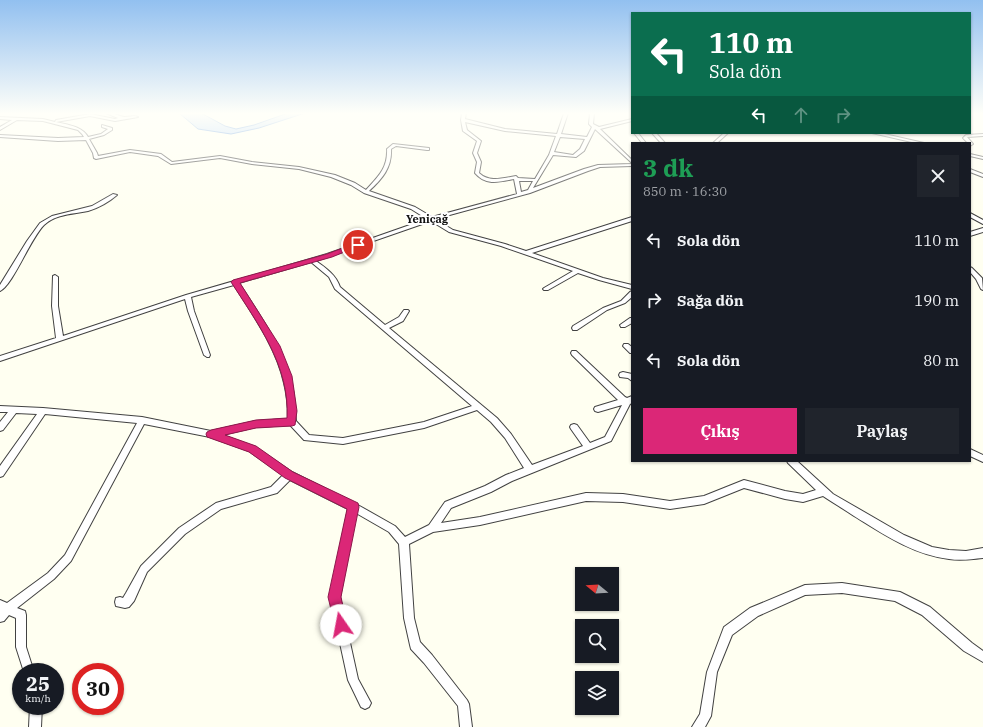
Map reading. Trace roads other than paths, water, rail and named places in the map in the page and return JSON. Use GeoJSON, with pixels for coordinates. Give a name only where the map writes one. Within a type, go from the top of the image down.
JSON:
{"type":"FeatureCollection","features":[{"type":"Feature","properties":{"kind":"street"},"geometry":{"type":"LineString","coordinates":[[92,147],[96,158],[130,151],[159,155],[171,163],[227,157],[252,163],[299,168],[333,176],[353,184],[366,192],[413,208],[451,231],[526,253],[620,285],[631,287]]}},
{"type":"Feature","properties":{"kind":"street"},"geometry":{"type":"LineString","coordinates":[[366,192],[376,182],[389,164],[389,149],[391,147]]}},
{"type":"Feature","properties":{"kind":"street"},"geometry":{"type":"LineString","coordinates":[[410,147],[427,149]]}},
{"type":"Feature","properties":{"kind":"street"},"geometry":{"type":"LineString","coordinates":[[477,147],[475,153],[479,162],[476,172],[480,178],[489,182],[516,177],[516,179],[536,180]]}},
{"type":"Feature","properties":{"kind":"street"},"geometry":{"type":"LineString","coordinates":[[530,190],[554,147]]}},
{"type":"Feature","properties":{"kind":"street"},"geometry":{"type":"LineString","coordinates":[[551,153],[574,156],[584,147]]}},
{"type":"Feature","properties":{"kind":"street"},"geometry":{"type":"LineString","coordinates":[[615,147],[631,163]]}},
{"type":"Feature","properties":{"kind":"street"},"geometry":{"type":"LineString","coordinates":[[971,155],[983,158]]}},
{"type":"Feature","properties":{"kind":"street"},"geometry":{"type":"LineString","coordinates":[[0,359],[188,296],[329,255],[431,219],[519,194],[586,170],[600,166],[631,164]]}},
{"type":"Feature","properties":{"kind":"street"},"geometry":{"type":"LineString","coordinates":[[971,170],[983,176]]}},
{"type":"Feature","properties":{"kind":"street"},"geometry":{"type":"LineString","coordinates":[[516,179],[519,194]]}},
{"type":"Feature","properties":{"kind":"street"},"geometry":{"type":"LineString","coordinates":[[0,289],[8,280],[24,250],[44,224],[50,219],[93,208],[115,195]]}},
{"type":"Feature","properties":{"kind":"street"},"geometry":{"type":"LineString","coordinates":[[971,216],[983,222]]}},
{"type":"Feature","properties":{"kind":"street"},"geometry":{"type":"LineString","coordinates":[[526,253],[631,220]]}},
{"type":"Feature","properties":{"kind":"street"},"geometry":{"type":"LineString","coordinates":[[971,234],[983,230]]}},
{"type":"Feature","properties":{"kind":"street"},"geometry":{"type":"LineString","coordinates":[[312,260],[332,277],[337,288],[479,407],[508,436],[530,470]]}},
{"type":"Feature","properties":{"kind":"street"},"geometry":{"type":"LineString","coordinates":[[546,289],[578,270]]}},
{"type":"Feature","properties":{"kind":"street"},"geometry":{"type":"LineString","coordinates":[[971,270],[979,278],[983,288]]}},
{"type":"Feature","properties":{"kind":"street"},"geometry":{"type":"LineString","coordinates":[[55,277],[55,306],[60,339]]}},
{"type":"Feature","properties":{"kind":"street"},"geometry":{"type":"LineString","coordinates":[[235,282],[276,346],[287,376],[292,422],[307,438],[343,442],[424,425],[479,407]]}},
{"type":"Feature","properties":{"kind":"street"},"geometry":{"type":"LineString","coordinates":[[575,328],[605,310],[623,302],[631,293]]}},
{"type":"Feature","properties":{"kind":"street"},"geometry":{"type":"LineString","coordinates":[[188,296],[191,311],[207,355]]}},
{"type":"Feature","properties":{"kind":"street"},"geometry":{"type":"LineString","coordinates":[[384,328],[401,319],[406,311]]}},
{"type":"Feature","properties":{"kind":"street"},"geometry":{"type":"LineString","coordinates":[[626,346],[631,350]]}},
{"type":"Feature","properties":{"kind":"street"},"geometry":{"type":"LineString","coordinates":[[574,353],[628,401]]}},
{"type":"Feature","properties":{"kind":"street"},"geometry":{"type":"LineString","coordinates":[[623,375],[631,377]]}},
{"type":"Feature","properties":{"kind":"street"},"geometry":{"type":"LineString","coordinates":[[598,409],[628,401]]}},
{"type":"Feature","properties":{"kind":"street"},"geometry":{"type":"LineString","coordinates":[[432,528],[448,506],[530,470],[608,439],[628,401]]}},
{"type":"Feature","properties":{"kind":"street"},"geometry":{"type":"LineString","coordinates":[[0,428],[15,409]]}},
{"type":"Feature","properties":{"kind":"street"},"geometry":{"type":"LineString","coordinates":[[0,410],[15,409],[142,420],[211,434],[252,449],[289,475],[354,507],[392,529],[404,542],[409,618],[415,645],[428,659],[463,704],[466,727]]}},
{"type":"Feature","properties":{"kind":"street"},"geometry":{"type":"LineString","coordinates":[[0,473],[43,411]]}},
{"type":"Feature","properties":{"kind":"street"},"geometry":{"type":"LineString","coordinates":[[0,617],[4,607],[51,576],[68,558],[142,420]]}},
{"type":"Feature","properties":{"kind":"street"},"geometry":{"type":"LineString","coordinates":[[211,434],[256,424],[292,422]]}},
{"type":"Feature","properties":{"kind":"street"},"geometry":{"type":"LineString","coordinates":[[574,427],[588,447]]}},
{"type":"Feature","properties":{"kind":"street"},"geometry":{"type":"LineString","coordinates":[[971,453],[983,459]]}},
{"type":"Feature","properties":{"kind":"street"},"geometry":{"type":"LineString","coordinates":[[792,462],[824,492],[888,533],[925,549],[946,555],[975,555],[983,553]]}},
{"type":"Feature","properties":{"kind":"street"},"geometry":{"type":"LineString","coordinates":[[120,602],[125,603],[130,597],[144,569],[182,531],[219,506],[274,490],[289,475]]}},
{"type":"Feature","properties":{"kind":"street"},"geometry":{"type":"LineString","coordinates":[[404,542],[432,528],[480,521],[586,497],[623,498],[670,504],[704,500],[744,484],[785,495],[803,498],[824,492]]}},
{"type":"Feature","properties":{"kind":"street"},"geometry":{"type":"LineString","coordinates":[[354,507],[335,597],[353,680],[365,703]]}},
{"type":"Feature","properties":{"kind":"street"},"geometry":{"type":"LineString","coordinates":[[698,727],[705,716],[712,672],[728,631],[754,612],[806,590],[842,588],[896,596],[926,611],[968,647],[983,657]]}},
{"type":"Feature","properties":{"kind":"street"},"geometry":{"type":"LineString","coordinates":[[4,607],[21,616],[21,647],[26,663]]}},
{"type":"Feature","properties":{"kind":"street"},"geometry":{"type":"LineString","coordinates":[[35,727],[36,715]]}},
{"type":"Feature","properties":{"kind":"district","name":"Yeniçağ"},"geometry":{"type":"Point","coordinates":[427,219]}}]}
